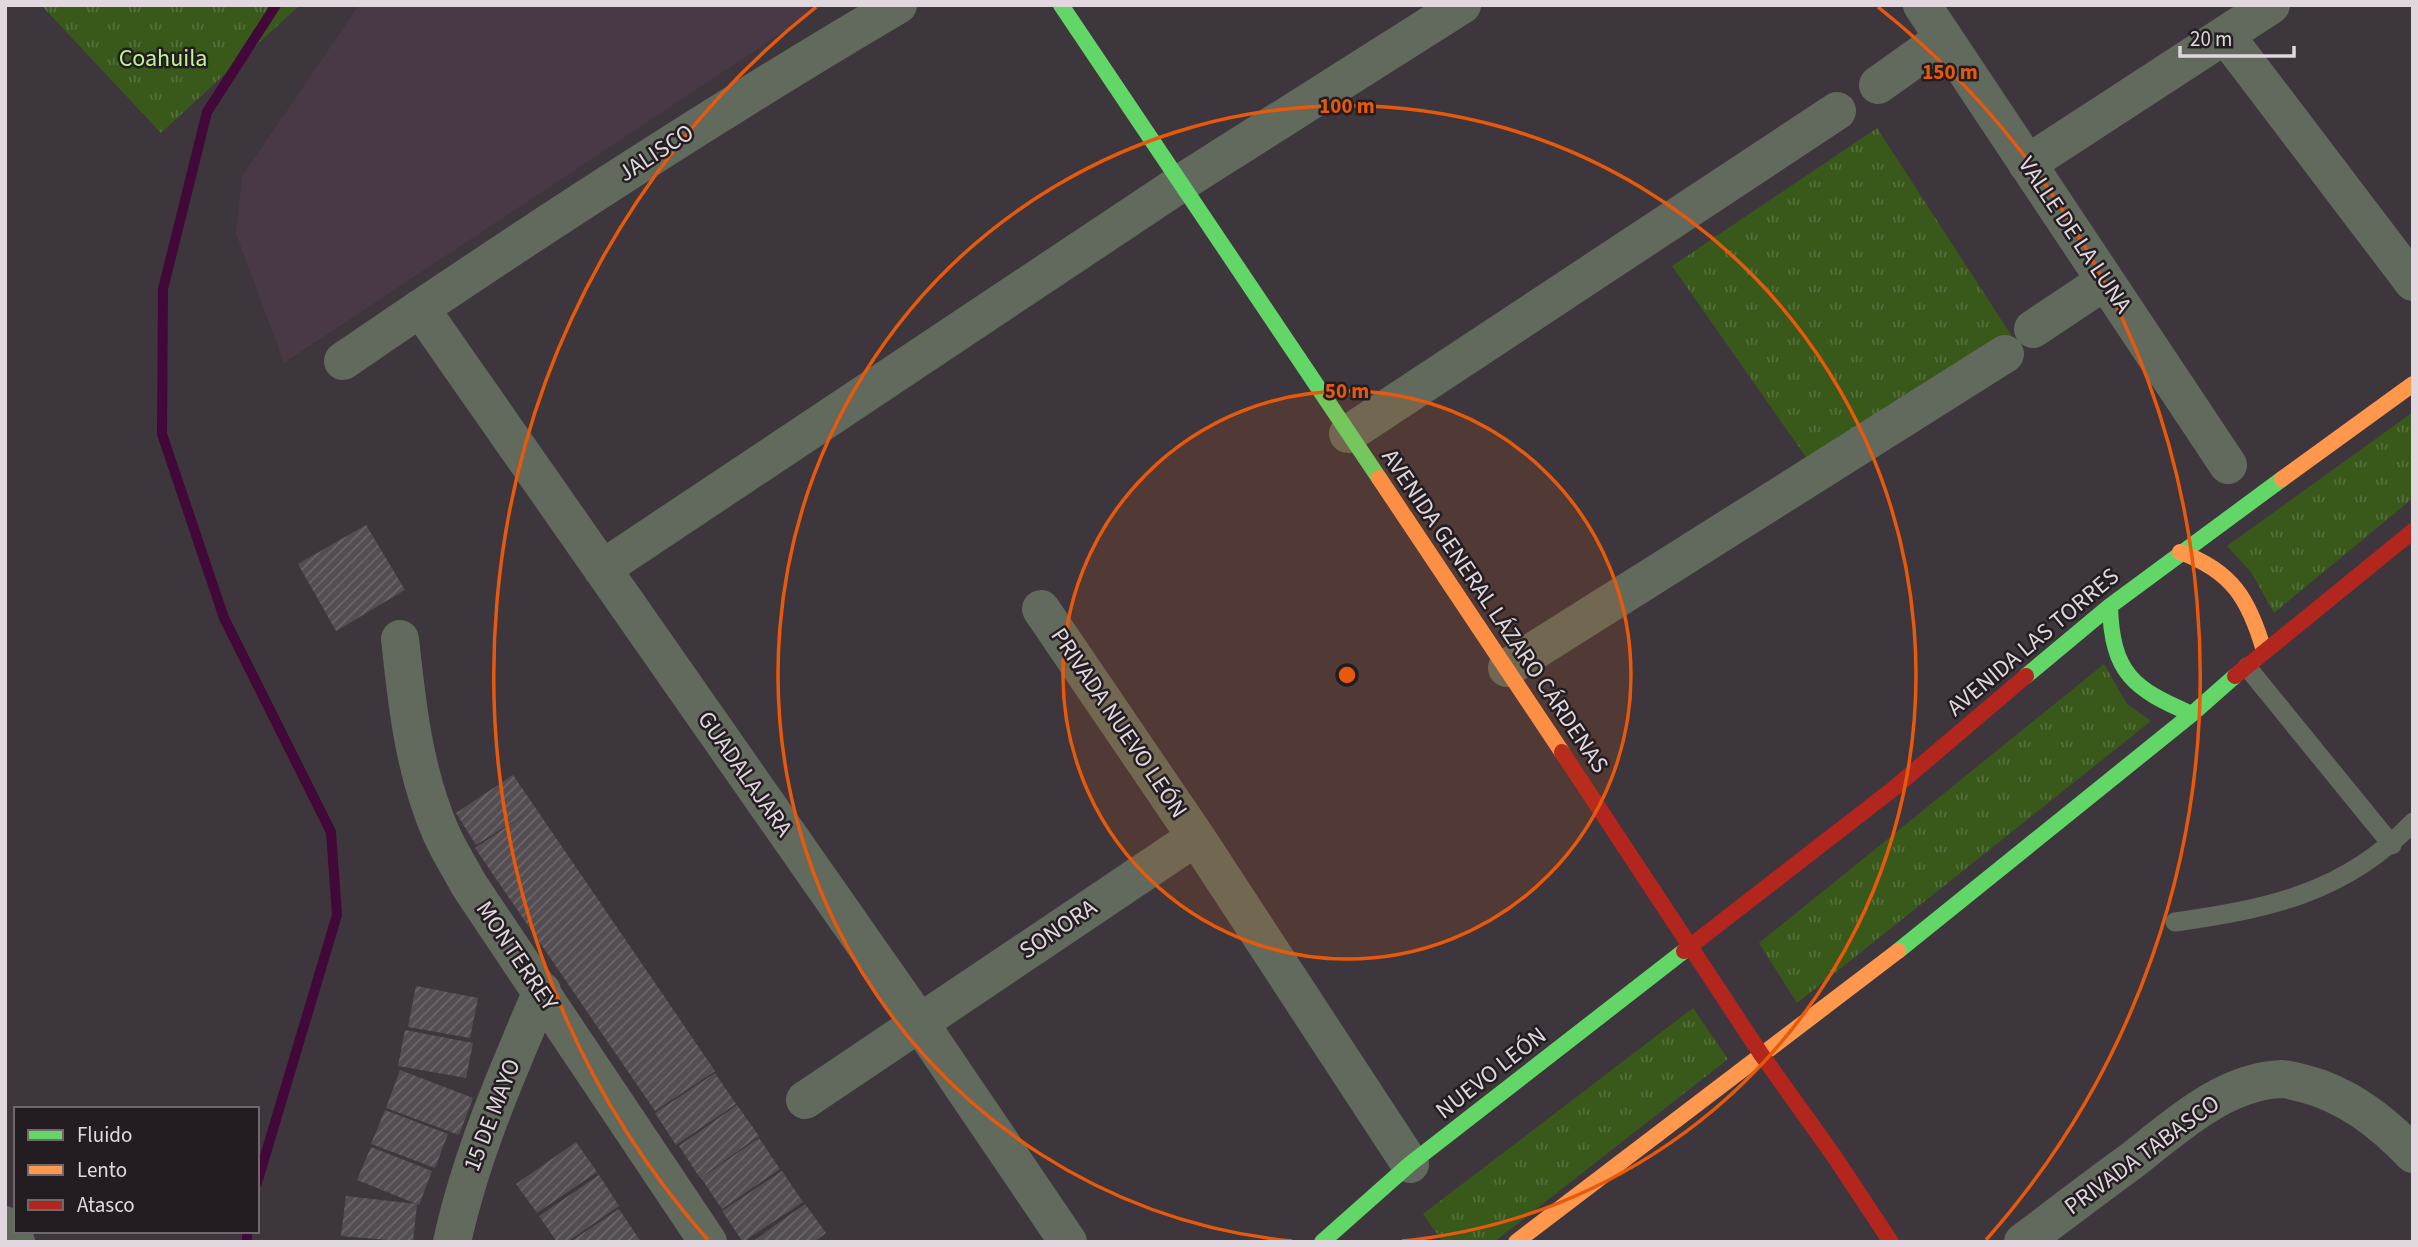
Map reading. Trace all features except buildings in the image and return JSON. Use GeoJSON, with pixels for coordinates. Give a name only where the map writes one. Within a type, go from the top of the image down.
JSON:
{"type":"FeatureCollection","features":[{"type":"Feature","properties":{"kind":"street","name":"JALISCO"},"geometry":{"type":"LineString","coordinates":[[343,361],[731,105],[898,5]]}},
{"type":"Feature","properties":{"kind":"street","name":"AVENIDA GENERAL LÁZARO CÁRDENAS"},"geometry":{"type":"LineString","coordinates":[[1061,5],[1507,668],[1761,1054],[1891,1242]]}},
{"type":"Feature","properties":{"kind":"street"},"geometry":{"type":"LineString","coordinates":[[602,569],[1181,183],[1462,5]]}},
{"type":"Feature","properties":{"kind":"street","name":"VALLE DE LA LUNA"},"geometry":{"type":"LineString","coordinates":[[1922,5],[2228,465]]}},
{"type":"Feature","properties":{"kind":"street"},"geometry":{"type":"LineString","coordinates":[[2027,164],[2271,5]]}},
{"type":"Feature","properties":{"kind":"street"},"geometry":{"type":"LineString","coordinates":[[2225,36],[2412,276]]}},
{"type":"Feature","properties":{"kind":"street"},"geometry":{"type":"LineString","coordinates":[[1878,85],[1944,38]]}},
{"type":"Feature","properties":{"kind":"street"},"geometry":{"type":"LineString","coordinates":[[1348,434],[1837,111]]}},
{"type":"Feature","properties":{"kind":"street"},"geometry":{"type":"LineString","coordinates":[[2033,329],[2105,281]]}},
{"type":"Feature","properties":{"kind":"street","name":"GUADALAJARA"},"geometry":{"type":"LineString","coordinates":[[420,308],[919,1022],[1068,1242]]}},
{"type":"Feature","properties":{"kind":"street"},"geometry":{"type":"LineString","coordinates":[[1507,668],[2004,354]]}},
{"type":"Feature","properties":{"kind":"street","name":"AVENIDA LAS TORRES"},"geometry":{"type":"LineString","coordinates":[[1692,947],[1893,789],[2110,606],[2180,552],[2413,384]]}},
{"type":"Feature","properties":{"kind":"street"},"geometry":{"type":"LineString","coordinates":[[1516,1242],[1761,1054],[1857,984],[2192,714],[2264,651],[2413,531]]}},
{"type":"Feature","properties":{"kind":"street"},"geometry":{"type":"LineString","coordinates":[[2180,552],[2202,559],[2234,584],[2256,621],[2264,651]]}},
{"type":"Feature","properties":{"kind":"street"},"geometry":{"type":"LineString","coordinates":[[2110,606],[2114,650],[2126,672],[2139,688],[2158,701],[2192,714]]}},
{"type":"Feature","properties":{"kind":"street","name":"PRIVADA NUEVO LEÓN"},"geometry":{"type":"LineString","coordinates":[[1041,609],[1196,837],[1410,1164]]}},
{"type":"Feature","properties":{"kind":"street","name":"MONTERREY"},"geometry":{"type":"LineString","coordinates":[[400,639],[408,714],[415,750],[441,833],[469,885],[708,1242]]}},
{"type":"Feature","properties":{"kind":"street","name":"SONORA"},"geometry":{"type":"LineString","coordinates":[[805,1100],[1196,837]]}},
{"type":"Feature","properties":{"kind":"street","name":"NUEVO LEÓN"},"geometry":{"type":"LineString","coordinates":[[1322,1242],[1356,1221],[1410,1164],[1692,947]]}},
{"type":"Feature","properties":{"kind":"street","name":"15 DE MAYO"},"geometry":{"type":"LineString","coordinates":[[452,1242],[463,1191],[504,1081],[542,991]]}},
{"type":"Feature","properties":{"kind":"street","name":"PRIVADA TABASCO"},"geometry":{"type":"LineString","coordinates":[[2023,1242],[2192,1115],[2228,1093],[2258,1082],[2284,1079],[2329,1092],[2350,1102],[2390,1131],[2413,1154]]}},
{"type":"Feature","properties":{"kind":"street"},"geometry":{"type":"LineString","coordinates":[[5,1225],[16,1242]]}},
{"type":"Feature","properties":{"kind":"lane"},"geometry":{"type":"LineString","coordinates":[[2247,667],[2392,845]]}},
{"type":"Feature","properties":{"kind":"lane"},"geometry":{"type":"LineString","coordinates":[[2175,922],[2217,916],[2304,895],[2342,878],[2392,845],[2413,822]]}},
{"type":"Feature","properties":{"kind":"shaded area"},"geometry":{"type":"Polygon","coordinates":[[[359,5],[824,5],[284,363],[236,234],[242,176],[359,5]]]}},
{"type":"Feature","properties":{"kind":"green space","name":"Coahuila"},"geometry":{"type":"Polygon","coordinates":[[[41,5],[300,5],[161,133],[41,5]]]}},
{"type":"Feature","properties":{"kind":"green space"},"geometry":{"type":"Polygon","coordinates":[[[1877,128],[2015,341],[1815,470],[1672,266],[1877,128]]]}},
{"type":"Feature","properties":{"kind":"green space"},"geometry":{"type":"Polygon","coordinates":[[[2413,412],[2413,498],[2274,613],[2251,572],[2227,546],[2413,412]]]}},
{"type":"Feature","properties":{"kind":"green space"},"geometry":{"type":"Polygon","coordinates":[[[2104,664],[2127,704],[2151,721],[1797,1003],[1759,943],[2104,664]]]}},
{"type":"Feature","properties":{"kind":"green space"},"geometry":{"type":"Polygon","coordinates":[[[1693,1008],[1728,1059],[1494,1242],[1443,1242],[1423,1214],[1693,1008]]]}},
{"type":"Feature","properties":{"kind":"waterway"},"geometry":{"type":"LineString","coordinates":[[259,1176],[337,915],[331,832],[224,618],[162,434],[163,289],[207,112],[276,5]]}},
{"type":"Feature","properties":{"kind":"waterway"},"geometry":{"type":"LineString","coordinates":[[247,1233],[247,1242]]}},
{"type":"Feature","properties":{"kind":"traffic: fast"},"geometry":{"type":"LineString","coordinates":[[1061,5],[1379,478]]}},
{"type":"Feature","properties":{"kind":"traffic: fast"},"geometry":{"type":"LineString","coordinates":[[2026,676],[2110,606],[2282,479]]}},
{"type":"Feature","properties":{"kind":"traffic: fast"},"geometry":{"type":"LineString","coordinates":[[2110,606],[2115,648],[2130,676],[2155,696],[2192,714]]}},
{"type":"Feature","properties":{"kind":"traffic: fast"},"geometry":{"type":"LineString","coordinates":[[1898,951],[2192,714],[2235,676]]}},
{"type":"Feature","properties":{"kind":"traffic: fast"},"geometry":{"type":"LineString","coordinates":[[1322,1242],[1410,1164],[1684,951]]}},
{"type":"Feature","properties":{"kind":"traffic: slow"},"geometry":{"type":"LineString","coordinates":[[2282,479],[2413,384]]}},
{"type":"Feature","properties":{"kind":"traffic: slow"},"geometry":{"type":"LineString","coordinates":[[1379,478],[1562,752]]}},
{"type":"Feature","properties":{"kind":"traffic: slow"},"geometry":{"type":"LineString","coordinates":[[2180,552],[2213,568],[2236,589],[2252,616],[2264,651]]}},
{"type":"Feature","properties":{"kind":"traffic: slow"},"geometry":{"type":"LineString","coordinates":[[1516,1242],[1898,951]]}},
{"type":"Feature","properties":{"kind":"traffic: jam"},"geometry":{"type":"LineString","coordinates":[[2235,676],[2413,531]]}},
{"type":"Feature","properties":{"kind":"traffic: jam"},"geometry":{"type":"LineString","coordinates":[[1684,951],[1893,789],[2026,676]]}},
{"type":"Feature","properties":{"kind":"traffic: jam"},"geometry":{"type":"LineString","coordinates":[[1562,752],[1761,1054],[1891,1242]]}}]}
